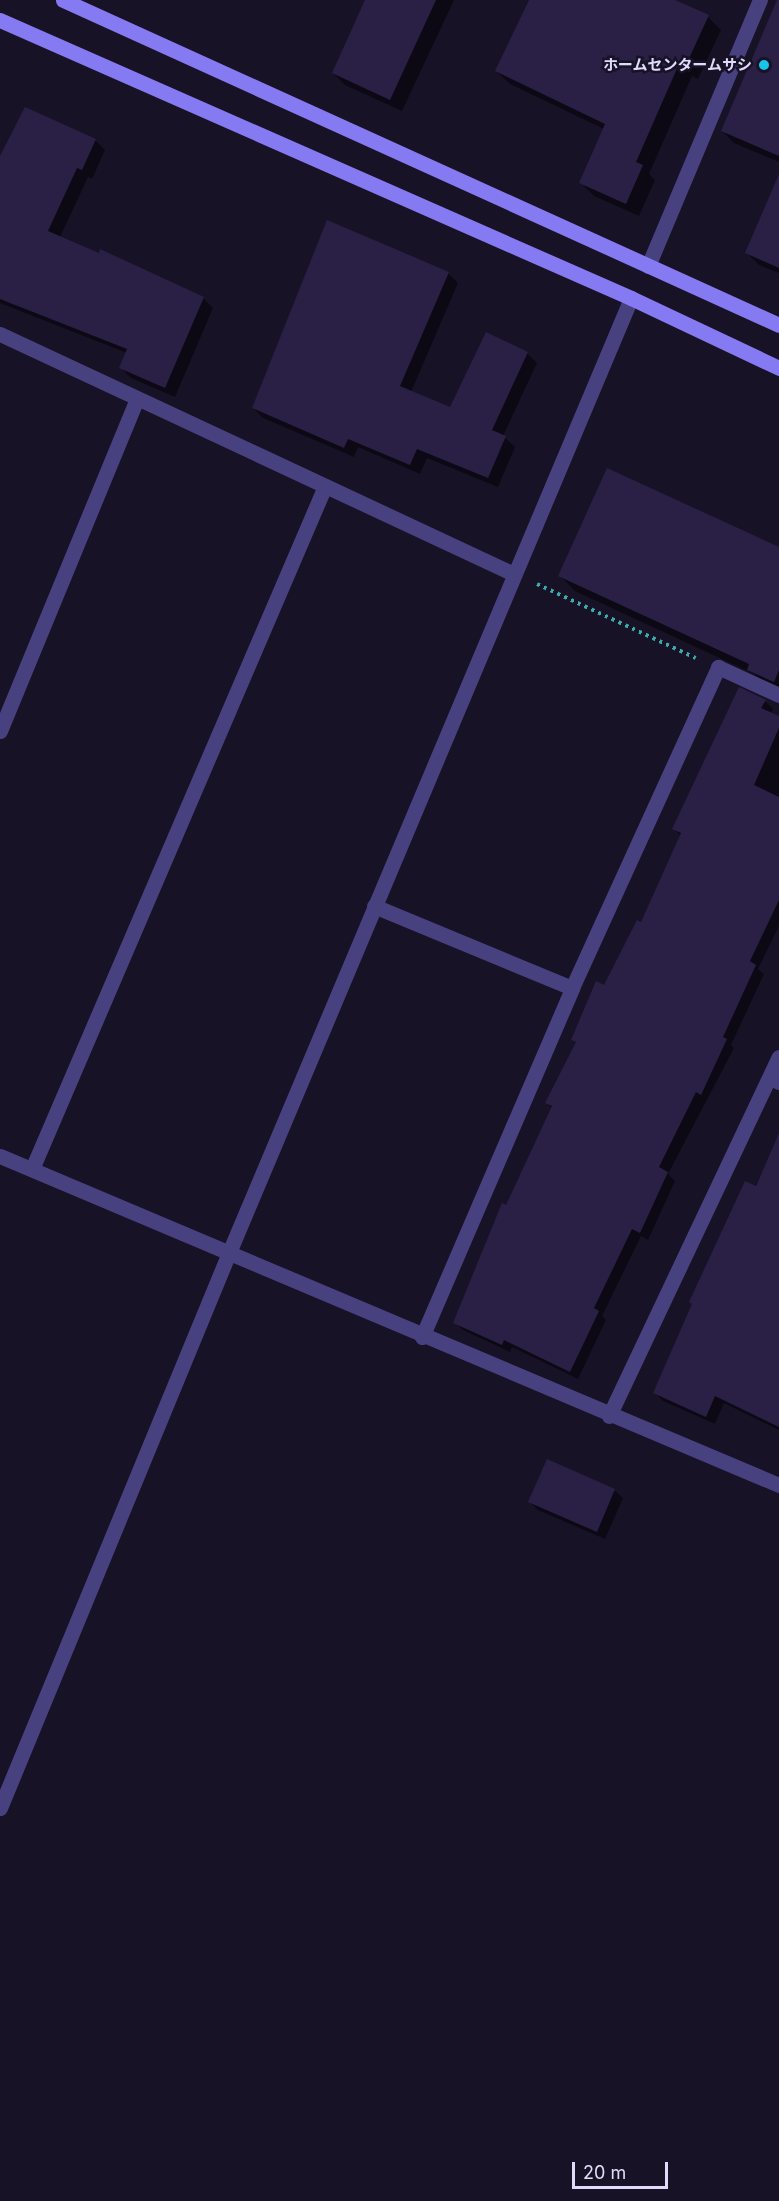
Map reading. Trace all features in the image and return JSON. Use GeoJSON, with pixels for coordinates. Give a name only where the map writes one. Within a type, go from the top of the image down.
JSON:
{"type":"FeatureCollection","features":[{"type":"Feature","properties":{"kind":"street"},"geometry":{"type":"LineString","coordinates":[[63,0],[779,325]]}},
{"type":"Feature","properties":{"kind":"street"},"geometry":{"type":"LineString","coordinates":[[648,266],[760,0]]}},
{"type":"Feature","properties":{"kind":"street"},"geometry":{"type":"LineString","coordinates":[[0,20],[632,298],[779,368]]}},
{"type":"Feature","properties":{"kind":"street"},"geometry":{"type":"LineString","coordinates":[[0,1808],[374,906],[632,298]]}},
{"type":"Feature","properties":{"kind":"street"},"geometry":{"type":"LineString","coordinates":[[0,334],[514,574]]}},
{"type":"Feature","properties":{"kind":"street"},"geometry":{"type":"LineString","coordinates":[[0,731],[137,399]]}},
{"type":"Feature","properties":{"kind":"street"},"geometry":{"type":"LineString","coordinates":[[32,1169],[325,486]]}},
{"type":"Feature","properties":{"kind":"street"},"geometry":{"type":"LineString","coordinates":[[422,1337],[572,988],[718,668],[779,695]]}},
{"type":"Feature","properties":{"kind":"street"},"geometry":{"type":"LineString","coordinates":[[374,906],[572,988]]}},
{"type":"Feature","properties":{"kind":"street"},"geometry":{"type":"LineString","coordinates":[[609,1416],[774,1080],[779,1058]]}},
{"type":"Feature","properties":{"kind":"street"},"geometry":{"type":"LineString","coordinates":[[0,1156],[609,1416],[779,1485]]}},
{"type":"Feature","properties":{"kind":"path"},"geometry":{"type":"LineString","coordinates":[[514,574],[718,668]]}},
{"type":"Feature","properties":{"kind":"building"},"geometry":{"type":"Polygon","coordinates":[[[365,0],[436,0],[390,100],[332,73],[365,0]]]}},
{"type":"Feature","properties":{"kind":"building"},"geometry":{"type":"Polygon","coordinates":[[[529,0],[675,0],[709,15],[685,67],[679,64],[636,162],[643,165],[626,204],[579,183],[605,124],[495,71],[529,0]]]}},
{"type":"Feature","properties":{"kind":"building","name":"ホームセンタームサシ"},"geometry":{"type":"Polygon","coordinates":[[[777,0],[779,0],[779,156],[721,131],[777,0]]]}},
{"type":"Feature","properties":{"kind":"building"},"geometry":{"type":"Polygon","coordinates":[[[25,107],[96,139],[82,170],[77,168],[48,231],[99,253],[100,249],[204,297],[165,388],[119,368],[127,349],[0,299],[0,156],[25,107]]]}},
{"type":"Feature","properties":{"kind":"building"},"geometry":{"type":"Polygon","coordinates":[[[779,174],[779,268],[745,253],[779,174]]]}},
{"type":"Feature","properties":{"kind":"building"},"geometry":{"type":"Polygon","coordinates":[[[327,220],[449,272],[400,386],[450,407],[486,332],[528,352],[492,430],[506,436],[488,478],[417,449],[410,465],[348,439],[344,448],[252,408],[327,220]]]}},
{"type":"Feature","properties":{"kind":"building"},"geometry":{"type":"Polygon","coordinates":[[[607,468],[779,547],[779,670],[774,682],[747,670],[749,664],[558,576],[607,468]]]}},
{"type":"Feature","properties":{"kind":"building"},"geometry":{"type":"Polygon","coordinates":[[[739,687],[766,700],[761,708],[779,716],[779,728],[754,785],[779,797],[779,900],[750,961],[756,965],[723,1037],[727,1039],[701,1095],[696,1092],[659,1167],[668,1172],[640,1233],[632,1229],[594,1308],[599,1311],[570,1372],[504,1340],[502,1345],[453,1323],[502,1203],[506,1205],[552,1106],[545,1103],[576,1042],[571,1040],[596,981],[604,985],[637,920],[641,922],[681,833],[672,829],[739,687]]]}},
{"type":"Feature","properties":{"kind":"building"},"geometry":{"type":"Polygon","coordinates":[[[779,1133],[779,1427],[715,1396],[706,1417],[653,1393],[692,1304],[689,1302],[745,1181],[756,1186],[779,1133]]]}},
{"type":"Feature","properties":{"kind":"building"},"geometry":{"type":"Polygon","coordinates":[[[547,1459],[615,1489],[597,1532],[528,1502],[547,1459]]]}},
{"type":"Feature","properties":{"kind":"place","name":"ホームセンタームサシ"},"geometry":{"type":"Point","coordinates":[764,65]}}]}
